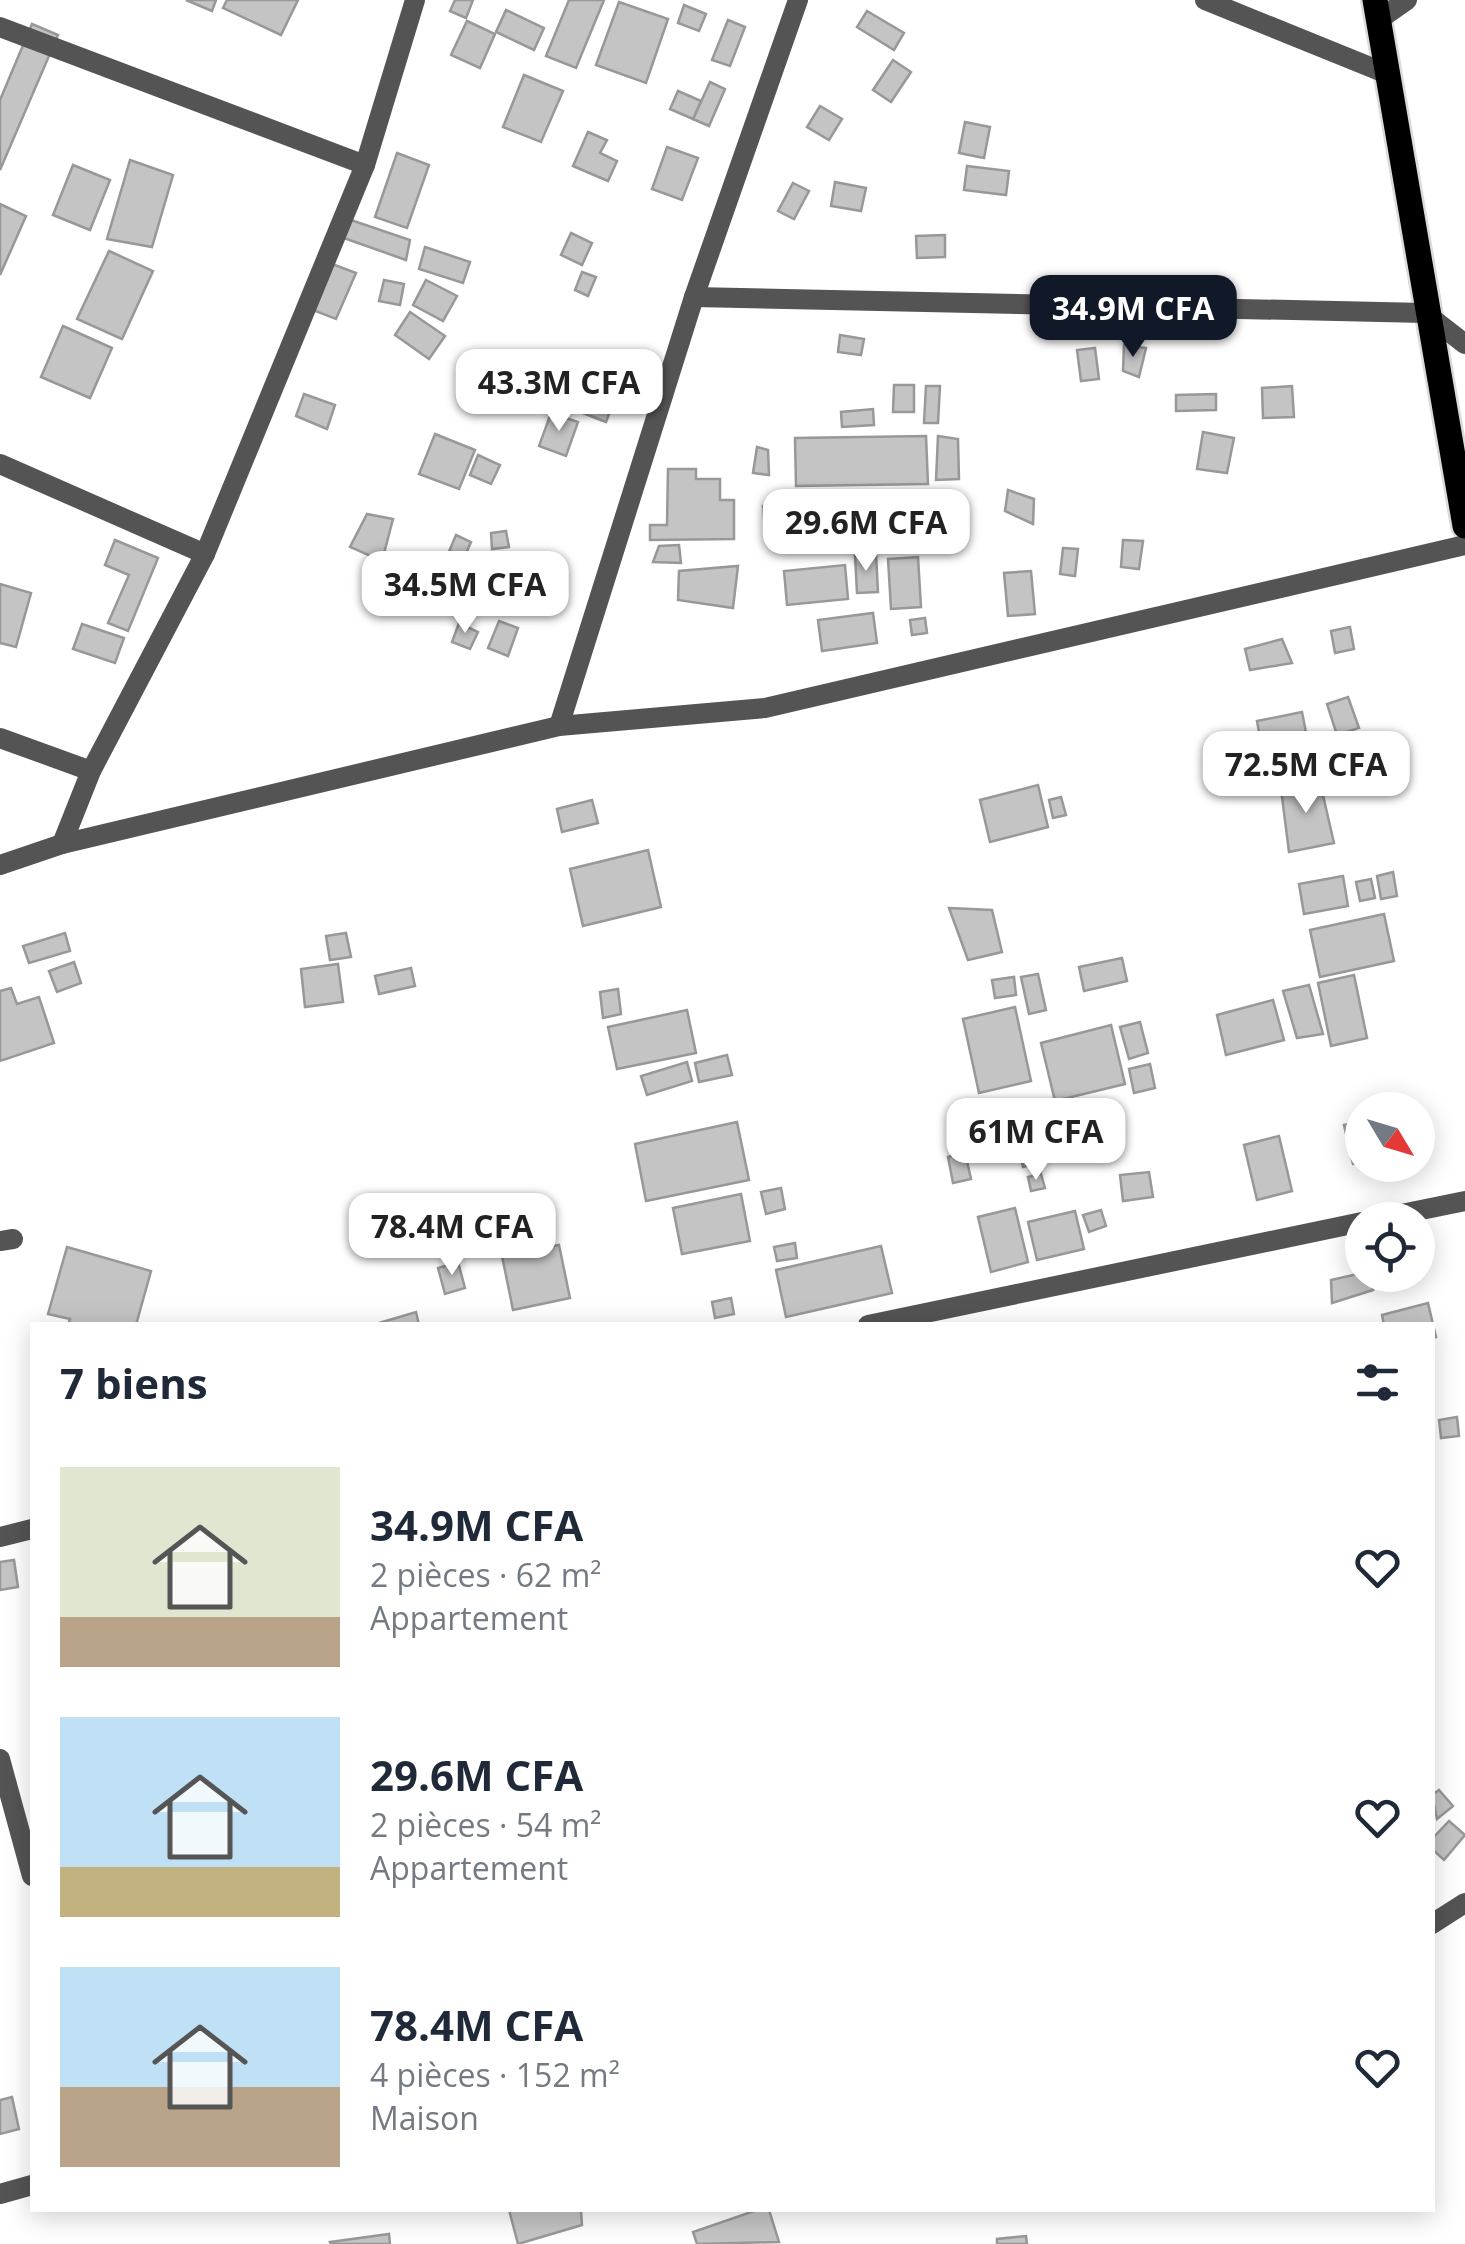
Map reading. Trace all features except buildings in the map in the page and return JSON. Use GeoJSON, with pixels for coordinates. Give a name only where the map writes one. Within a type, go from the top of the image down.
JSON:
{"type":"FeatureCollection","features":[{"type":"Feature","properties":{"kind":"main road"},"geometry":{"type":"LineString","coordinates":[[1376,10],[1425,314],[1465,526]]}},
{"type":"Feature","properties":{"kind":"street"},"geometry":{"type":"LineString","coordinates":[[62,844],[92,771],[205,554],[365,165],[414,0]]}},
{"type":"Feature","properties":{"kind":"street"},"geometry":{"type":"LineString","coordinates":[[558,726],[694,297],[798,0]]}},
{"type":"Feature","properties":{"kind":"street"},"geometry":{"type":"LineString","coordinates":[[1205,0],[1385,73]]}},
{"type":"Feature","properties":{"kind":"street"},"geometry":{"type":"LineString","coordinates":[[1376,10],[1407,0]]}},
{"type":"Feature","properties":{"kind":"street"},"geometry":{"type":"LineString","coordinates":[[0,28],[365,165]]}},
{"type":"Feature","properties":{"kind":"street"},"geometry":{"type":"LineString","coordinates":[[694,297],[1425,314],[1465,344]]}},
{"type":"Feature","properties":{"kind":"street"},"geometry":{"type":"LineString","coordinates":[[0,464],[205,554]]}},
{"type":"Feature","properties":{"kind":"street"},"geometry":{"type":"LineString","coordinates":[[0,864],[62,844],[558,726],[765,708],[1465,545]]}},
{"type":"Feature","properties":{"kind":"street"},"geometry":{"type":"LineString","coordinates":[[0,738],[92,771]]}},
{"type":"Feature","properties":{"kind":"street"},"geometry":{"type":"LineString","coordinates":[[1435,1206],[1465,1200]]}},
{"type":"Feature","properties":{"kind":"street"},"geometry":{"type":"LineString","coordinates":[[882,1322],[1345,1226]]}},
{"type":"Feature","properties":{"kind":"street"},"geometry":{"type":"LineString","coordinates":[[0,1536],[30,1528]]}},
{"type":"Feature","properties":{"kind":"street"},"geometry":{"type":"LineString","coordinates":[[0,1759],[30,1869]]}},
{"type":"Feature","properties":{"kind":"street"},"geometry":{"type":"LineString","coordinates":[[1435,1922],[1465,1903]]}},
{"type":"Feature","properties":{"kind":"street"},"geometry":{"type":"LineString","coordinates":[[0,2194],[30,2186]]}}]}
